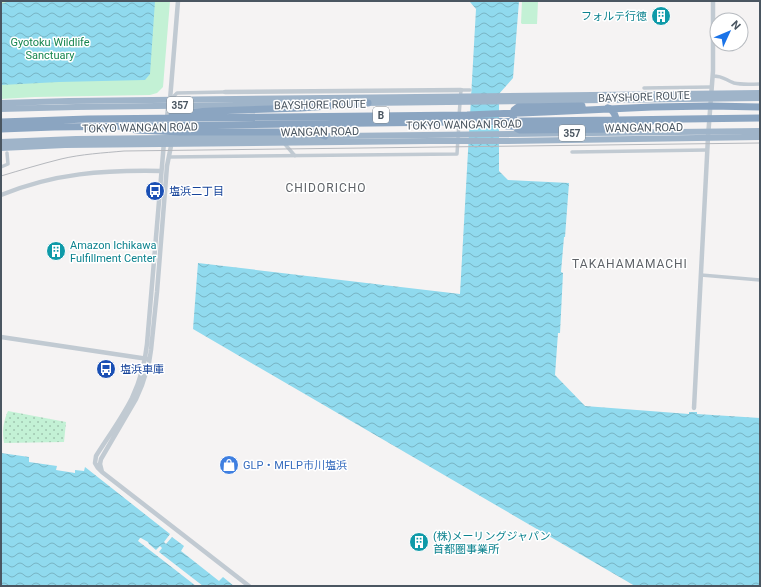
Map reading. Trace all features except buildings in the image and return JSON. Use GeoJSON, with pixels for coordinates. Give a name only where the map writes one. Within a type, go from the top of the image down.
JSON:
{"type":"FeatureCollection","features":[{"type":"Feature","properties":{"kind":"highway","name":"357"},"geometry":{"type":"LineString","coordinates":[[1,103],[170,100],[386,100],[605,94],[760,93]]}},
{"type":"Feature","properties":{"kind":"highway"},"geometry":{"type":"LineString","coordinates":[[460,102],[543,96]]}},
{"type":"Feature","properties":{"kind":"highway","name":"TOKYO WANGAN ROAD"},"geometry":{"type":"LineString","coordinates":[[1,109],[368,103],[386,100],[460,102],[760,98]]}},
{"type":"Feature","properties":{"kind":"highway"},"geometry":{"type":"LineString","coordinates":[[151,118],[161,115],[198,112],[301,108],[368,103]]}},
{"type":"Feature","properties":{"kind":"highway"},"geometry":{"type":"LineString","coordinates":[[460,122],[478,126],[528,127],[605,126],[614,125],[615,123],[616,116],[609,108],[586,106],[524,106],[514,110],[514,125],[515,127],[520,130],[630,128],[642,126],[656,119]]}},
{"type":"Feature","properties":{"kind":"highway","name":"BAYSHORE ROUTE"},"geometry":{"type":"LineString","coordinates":[[1,122],[151,118],[474,114],[652,107],[760,107]]}},
{"type":"Feature","properties":{"kind":"highway","name":"BAYSHORE ROUTE"},"geometry":{"type":"LineString","coordinates":[[1,129],[54,127],[760,118]]}},
{"type":"Feature","properties":{"kind":"highway"},"geometry":{"type":"LineString","coordinates":[[54,127],[81,130],[274,134],[316,132],[325,136]]}},
{"type":"Feature","properties":{"kind":"highway","name":"TOKYO WANGAN ROAD"},"geometry":{"type":"LineString","coordinates":[[325,136],[384,138],[440,135],[760,131]]}},
{"type":"Feature","properties":{"kind":"highway","name":"TOKYO WANGAN ROAD"},"geometry":{"type":"LineString","coordinates":[[1,142],[274,134]]}},
{"type":"Feature","properties":{"kind":"highway"},"geometry":{"type":"LineString","coordinates":[[440,135],[470,138],[520,138],[534,140]]}},
{"type":"Feature","properties":{"kind":"highway","name":"WANGAN ROAD"},"geometry":{"type":"LineString","coordinates":[[1,148],[65,145],[284,142],[384,138],[504,141],[603,138],[760,137]]}},
{"type":"Feature","properties":{"kind":"street"},"geometry":{"type":"LineString","coordinates":[[152,317],[151,291],[161,171],[170,100],[178,1]]}},
{"type":"Feature","properties":{"kind":"street"},"geometry":{"type":"LineString","coordinates":[[694,408],[707,150],[713,76],[714,1]]}},
{"type":"Feature","properties":{"kind":"street"},"geometry":{"type":"LineString","coordinates":[[713,76],[720,76],[735,83],[760,84]]}},
{"type":"Feature","properties":{"kind":"street"},"geometry":{"type":"LineString","coordinates":[[644,88],[712,87]]}},
{"type":"Feature","properties":{"kind":"street"},"geometry":{"type":"LineString","coordinates":[[169,157],[457,154],[461,90]]}},
{"type":"Feature","properties":{"kind":"street"},"geometry":{"type":"LineString","coordinates":[[170,100],[177,93],[470,90]]}},
{"type":"Feature","properties":{"kind":"street"},"geometry":{"type":"LineString","coordinates":[[102,472],[101,461],[136,399],[146,373],[152,317],[157,292],[167,166],[171,144],[174,108],[170,100]]}},
{"type":"Feature","properties":{"kind":"street"},"geometry":{"type":"LineString","coordinates":[[284,142],[295,156]]}},
{"type":"Feature","properties":{"kind":"street"},"geometry":{"type":"LineString","coordinates":[[572,152],[707,150]]}},
{"type":"Feature","properties":{"kind":"street"},"geometry":{"type":"LineString","coordinates":[[1,167],[8,164],[7,153]]}},
{"type":"Feature","properties":{"kind":"street"},"geometry":{"type":"LineString","coordinates":[[1,195],[40,182],[71,175],[105,172],[161,171]]}},
{"type":"Feature","properties":{"kind":"street"},"geometry":{"type":"LineString","coordinates":[[159,200],[165,200]]}},
{"type":"Feature","properties":{"kind":"street"},"geometry":{"type":"LineString","coordinates":[[156,236],[162,236]]}},
{"type":"Feature","properties":{"kind":"street"},"geometry":{"type":"LineString","coordinates":[[701,275],[760,280]]}},
{"type":"Feature","properties":{"kind":"street"},"geometry":{"type":"LineString","coordinates":[[151,291],[157,292]]}},
{"type":"Feature","properties":{"kind":"street"},"geometry":{"type":"LineString","coordinates":[[1,337],[147,359]]}},
{"type":"Feature","properties":{"kind":"street"},"geometry":{"type":"LineString","coordinates":[[147,359],[132,398],[96,456],[96,466],[249,586]]}},
{"type":"Feature","properties":{"kind":"street"},"geometry":{"type":"LineString","coordinates":[[102,447],[107,450]]}},
{"type":"Feature","properties":{"kind":"green space","name":"Gyotoku Wildlife Sanctuary"},"geometry":{"type":"Polygon","coordinates":[[[1,1],[170,1],[163,87],[157,93],[150,95],[1,99],[1,1]]]}},
{"type":"Feature","properties":{"kind":"green space"},"geometry":{"type":"Polygon","coordinates":[[[522,1],[538,1],[537,24],[521,23],[522,1]]]}},
{"type":"Feature","properties":{"kind":"green space"},"geometry":{"type":"Polygon","coordinates":[[[8,411],[66,422],[64,442],[4,443],[3,427],[8,411]]]}},
{"type":"Feature","properties":{"kind":"water","name":"Gyotoku Wildlife Sanctuary"},"geometry":{"type":"Polygon","coordinates":[[[10,1],[155,1],[150,74],[145,80],[1,85],[1,4],[10,1]]]}},
{"type":"Feature","properties":{"kind":"water"},"geometry":{"type":"Polygon","coordinates":[[[451,1],[519,1],[513,78],[498,95],[499,171],[508,180],[569,183],[561,272],[563,273],[560,333],[558,333],[555,375],[585,406],[689,414],[689,412],[697,412],[697,414],[760,418],[760,586],[635,586],[193,329],[198,263],[460,294],[476,9],[470,2],[451,1]]]}},
{"type":"Feature","properties":{"kind":"water"},"geometry":{"type":"Polygon","coordinates":[[[1,453],[29,457],[29,462],[57,466],[56,470],[75,473],[75,470],[84,471],[85,467],[170,534],[164,542],[166,544],[172,537],[184,546],[181,551],[219,581],[223,577],[234,586],[1,586],[1,453]]]}},
{"type":"Feature","properties":{"kind":"pier"},"geometry":{"type":"Polygon","coordinates":[[[140,538],[148,542],[156,550],[160,546],[162,548],[159,552],[203,586],[196,586],[138,541],[140,538]]]}},
{"type":"Feature","properties":{"kind":"railway"},"geometry":{"type":"LineString","coordinates":[[1,176],[69,157],[124,151],[760,143]]}},
{"type":"Feature","properties":{"kind":"place","name":"フォルテ行徳"},"geometry":{"type":"Point","coordinates":[661,16]}},
{"type":"Feature","properties":{"kind":"place","name":"塩浜二丁目"},"geometry":{"type":"Point","coordinates":[155,191]}},
{"type":"Feature","properties":{"kind":"place","name":"Amazon Ichikawa Fulfillment Center"},"geometry":{"type":"Point","coordinates":[56,251]}},
{"type":"Feature","properties":{"kind":"place","name":"塩浜車庫"},"geometry":{"type":"Point","coordinates":[106,369]}},
{"type":"Feature","properties":{"kind":"place","name":"GLP・MFLP市川塩浜"},"geometry":{"type":"Point","coordinates":[229,465]}},
{"type":"Feature","properties":{"kind":"place","name":"(株)メーリングジャパン 首都圏事業所"},"geometry":{"type":"Point","coordinates":[419,542]}},
{"type":"Feature","properties":{"kind":"district","name":"CHIDORICHO"},"geometry":{"type":"Point","coordinates":[326,188]}},
{"type":"Feature","properties":{"kind":"district","name":"TAKAHAMAMACHI"},"geometry":{"type":"Point","coordinates":[630,264]}}]}
